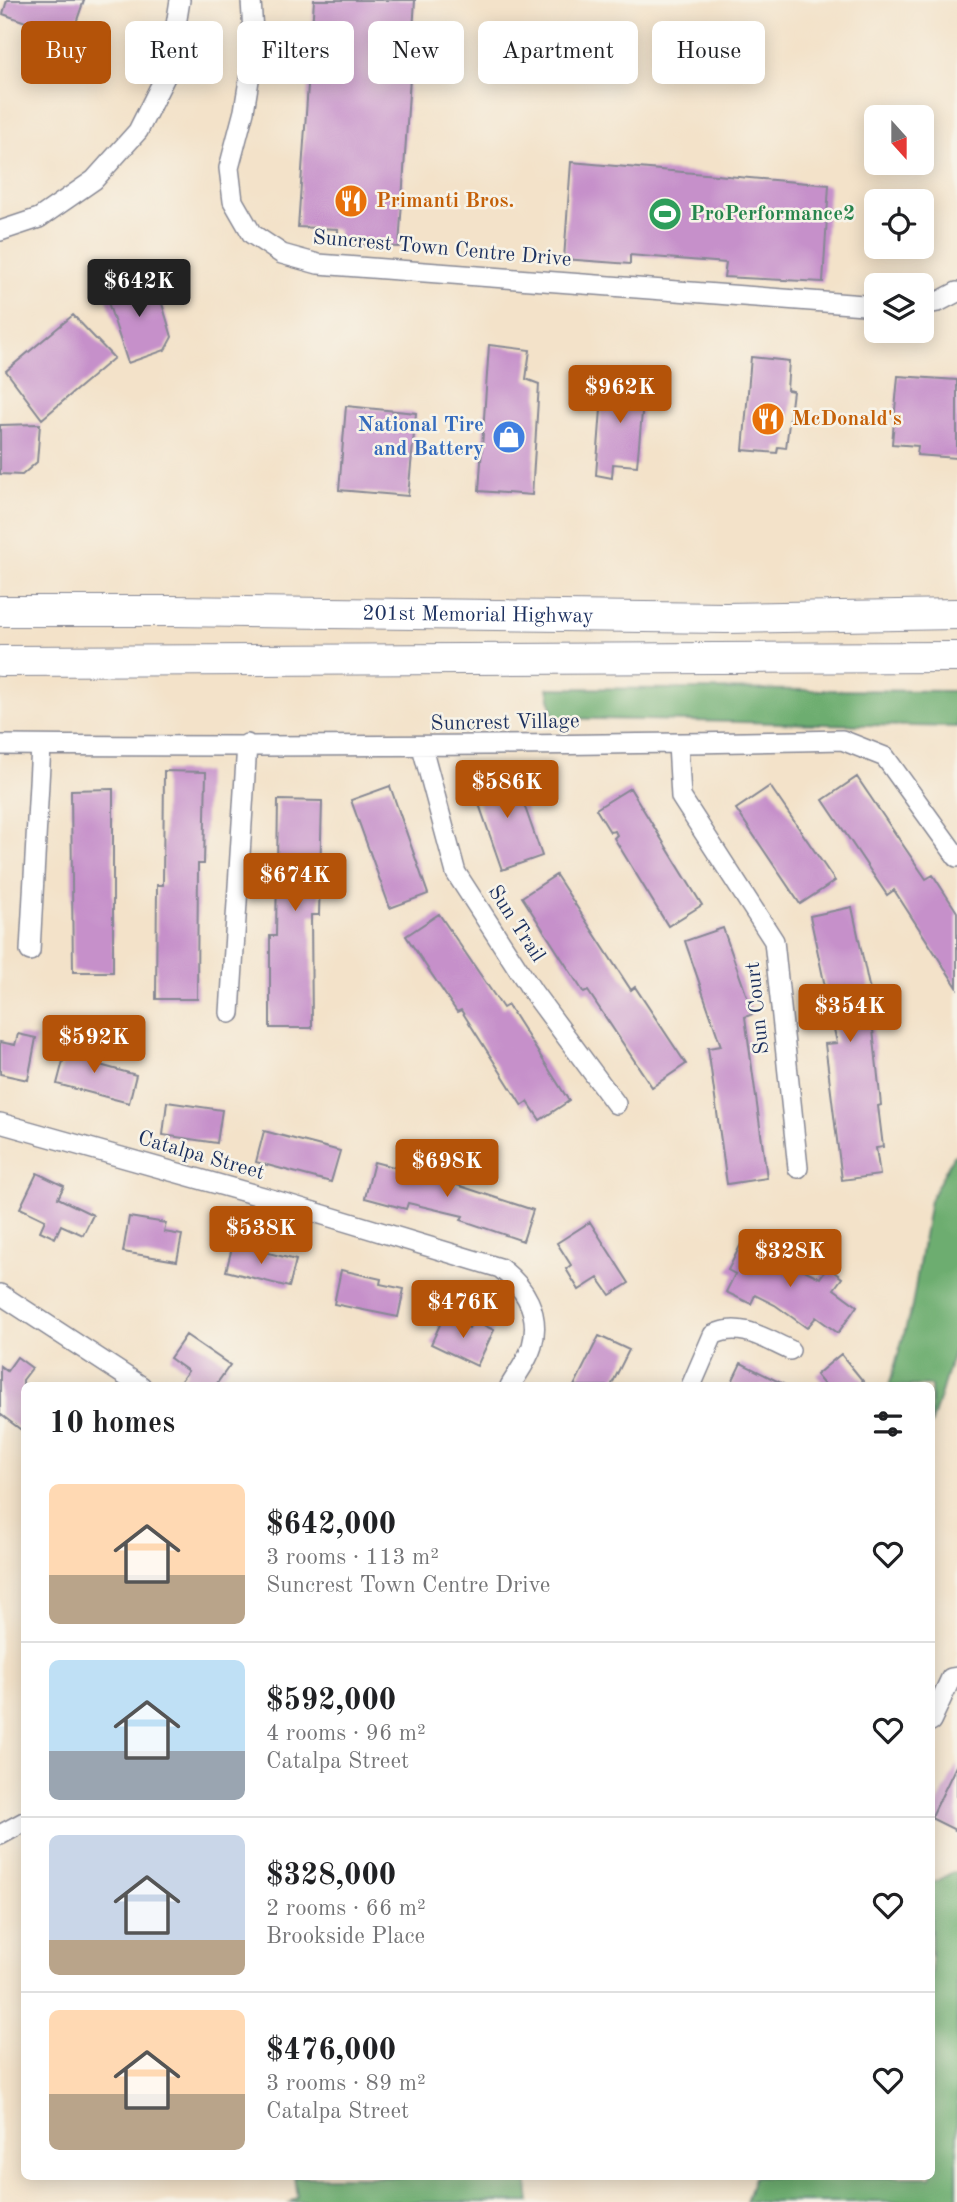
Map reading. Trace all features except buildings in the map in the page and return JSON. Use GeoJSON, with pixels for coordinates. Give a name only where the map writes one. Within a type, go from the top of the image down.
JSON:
{"type":"FeatureCollection","features":[{"type":"Feature","properties":{"kind":"main road","name":"201st Memorial Highway"},"geometry":{"type":"LineString","coordinates":[[0,611],[726,618],[957,614]]}},
{"type":"Feature","properties":{"kind":"main road","name":"201st Memorial Highway"},"geometry":{"type":"LineString","coordinates":[[0,661],[377,657],[957,657]]}},
{"type":"Feature","properties":{"kind":"street"},"geometry":{"type":"LineString","coordinates":[[0,231],[39,218],[94,180],[138,131],[169,69],[180,0]]}},
{"type":"Feature","properties":{"kind":"street","name":"Suncrest Town Centre Drive"},"geometry":{"type":"LineString","coordinates":[[251,0],[254,49],[244,111],[229,168],[233,201],[252,234],[282,254],[318,264],[864,305]]}},
{"type":"Feature","properties":{"kind":"street"},"geometry":{"type":"LineString","coordinates":[[934,303],[957,292]]}},
{"type":"Feature","properties":{"kind":"street","name":"Suncrest Village"},"geometry":{"type":"LineString","coordinates":[[0,745],[247,744],[422,747],[842,740],[885,757],[957,857]]}},
{"type":"Feature","properties":{"kind":"street"},"geometry":{"type":"LineString","coordinates":[[230,1013],[247,744]]}},
{"type":"Feature","properties":{"kind":"street","name":"Sun Court"},"geometry":{"type":"LineString","coordinates":[[678,744],[681,797],[774,941],[798,1168]]}},
{"type":"Feature","properties":{"kind":"street"},"geometry":{"type":"LineString","coordinates":[[30,951],[41,746]]}},
{"type":"Feature","properties":{"kind":"street","name":"Sun Trail"},"geometry":{"type":"LineString","coordinates":[[422,747],[456,873],[533,992],[616,1104]]}},
{"type":"Feature","properties":{"kind":"street","name":"Catalpa Street"},"geometry":{"type":"LineString","coordinates":[[0,1123],[274,1200],[499,1268],[516,1281],[528,1299],[534,1325],[531,1348],[512,1382]]}},
{"type":"Feature","properties":{"kind":"street"},"geometry":{"type":"LineString","coordinates":[[0,1294],[135,1382]]}},
{"type":"Feature","properties":{"kind":"street"},"geometry":{"type":"LineString","coordinates":[[693,1382],[713,1335],[726,1328],[741,1330],[790,1350]]}},
{"type":"Feature","properties":{"kind":"street"},"geometry":{"type":"LineString","coordinates":[[935,1712],[951,1678],[957,1677]]}},
{"type":"Feature","properties":{"kind":"street"},"geometry":{"type":"LineString","coordinates":[[0,1835],[21,1824]]}},
{"type":"Feature","properties":{"kind":"green space"},"geometry":{"type":"Polygon","coordinates":[[[548,688],[957,691],[957,727],[554,718],[548,688]]]}},
{"type":"Feature","properties":{"kind":"green space"},"geometry":{"type":"Polygon","coordinates":[[[957,1154],[957,1340],[935,1413],[935,1382],[890,1382],[912,1306],[930,1200],[953,1156],[957,1154]]]}},
{"type":"Feature","properties":{"kind":"green space"},"geometry":{"type":"Polygon","coordinates":[[[957,1872],[957,2202],[746,2202],[753,2180],[935,2180],[935,1882],[957,1872]]]}},
{"type":"Feature","properties":{"kind":"green space"},"geometry":{"type":"Polygon","coordinates":[[[294,2180],[527,2180],[530,2202],[290,2202],[297,2197],[294,2180]]]}},
{"type":"Feature","properties":{"kind":"place","name":"Primanti Bros."},"geometry":{"type":"Point","coordinates":[351,201]}},
{"type":"Feature","properties":{"kind":"place","name":"ProPerformance2"},"geometry":{"type":"Point","coordinates":[665,214]}},
{"type":"Feature","properties":{"kind":"place","name":"McDonald's"},"geometry":{"type":"Point","coordinates":[768,419]}},
{"type":"Feature","properties":{"kind":"place","name":"National Tire and Battery"},"geometry":{"type":"Point","coordinates":[509,437]}}]}
